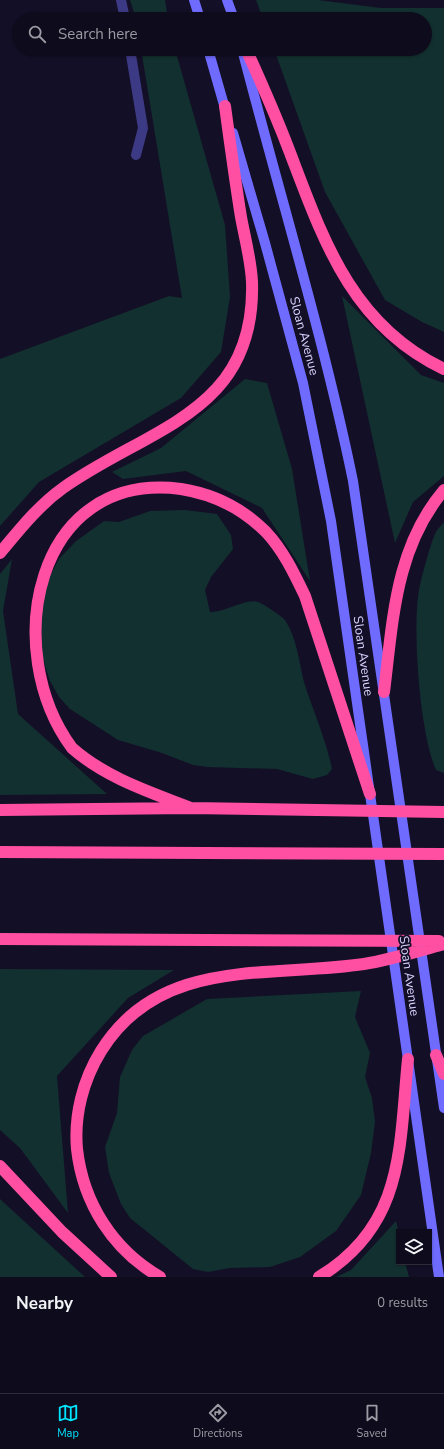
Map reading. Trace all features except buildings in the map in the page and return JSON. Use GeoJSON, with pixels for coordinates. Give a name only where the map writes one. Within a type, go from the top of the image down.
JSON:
{"type":"FeatureCollection","features":[{"type":"Feature","properties":{"kind":"highway"},"geometry":{"type":"LineString","coordinates":[[249,56],[276,117],[321,233],[343,277],[363,306],[381,326],[408,349],[444,369]]}},
{"type":"Feature","properties":{"kind":"highway"},"geometry":{"type":"LineString","coordinates":[[0,553],[33,514],[58,492],[181,419],[205,401],[229,375],[242,351],[250,318],[252,283],[250,260],[242,219],[225,106]]}},
{"type":"Feature","properties":{"kind":"highway"},"geometry":{"type":"LineString","coordinates":[[41,554],[57,534],[80,514],[106,499],[135,490],[166,488],[186,490],[206,495],[234,507],[266,532],[284,556],[297,579],[319,634],[347,726],[370,794]]}},
{"type":"Feature","properties":{"kind":"highway"},"geometry":{"type":"LineString","coordinates":[[384,692],[395,610],[403,566],[415,534],[424,516],[444,490]]}},
{"type":"Feature","properties":{"kind":"highway"},"geometry":{"type":"LineString","coordinates":[[37,706],[63,740],[96,766],[134,785],[191,808]]}},
{"type":"Feature","properties":{"kind":"highway"},"geometry":{"type":"LineString","coordinates":[[0,810],[191,808],[444,812]]}},
{"type":"Feature","properties":{"kind":"highway"},"geometry":{"type":"LineString","coordinates":[[0,852],[444,854]]}},
{"type":"Feature","properties":{"kind":"highway"},"geometry":{"type":"LineString","coordinates":[[0,939],[444,942]]}},
{"type":"Feature","properties":{"kind":"highway"},"geometry":{"type":"LineString","coordinates":[[160,1277],[134,1260],[113,1238],[105,1227],[94,1209],[86,1189],[78,1156],[76,1128],[81,1097],[85,1084],[96,1059],[121,1025],[146,1003],[158,996],[171,990],[201,981],[235,974],[364,964],[444,942]]}},
{"type":"Feature","properties":{"kind":"highway"},"geometry":{"type":"LineString","coordinates":[[436,1055],[444,1074]]}},
{"type":"Feature","properties":{"kind":"highway"},"geometry":{"type":"LineString","coordinates":[[319,1277],[341,1262],[361,1243],[386,1205],[397,1168],[408,1059]]}},
{"type":"Feature","properties":{"kind":"highway"},"geometry":{"type":"LineString","coordinates":[[0,1166],[80,1250],[110,1277]]}},
{"type":"Feature","properties":{"kind":"main road"},"geometry":{"type":"LineString","coordinates":[[194,0],[198,12]]}},
{"type":"Feature","properties":{"kind":"main road"},"geometry":{"type":"LineString","coordinates":[[227,0],[231,12]]}},
{"type":"Feature","properties":{"kind":"main road","name":"Sloan Avenue"},"geometry":{"type":"LineString","coordinates":[[210,56],[294,349],[318,453],[331,521],[439,1277]]}},
{"type":"Feature","properties":{"kind":"main road","name":"Sloan Avenue"},"geometry":{"type":"LineString","coordinates":[[244,56],[300,263],[346,447],[359,516],[444,1108]]}},
{"type":"Feature","properties":{"kind":"lane"},"geometry":{"type":"LineString","coordinates":[[122,0],[124,12]]}},
{"type":"Feature","properties":{"kind":"lane"},"geometry":{"type":"LineString","coordinates":[[131,56],[143,128],[136,155]]}},
{"type":"Feature","properties":{"kind":"green space"},"geometry":{"type":"Polygon","coordinates":[[[130,0],[165,0],[167,12],[134,12],[130,0]]]}},
{"type":"Feature","properties":{"kind":"green space"},"geometry":{"type":"Polygon","coordinates":[[[256,0],[318,0],[381,8],[444,8],[444,332],[422,322],[385,300],[325,192],[276,56],[432,56],[432,12],[260,12],[256,0]]]}},
{"type":"Feature","properties":{"kind":"green space"},"geometry":{"type":"Polygon","coordinates":[[[142,56],[177,56],[225,225],[230,297],[221,352],[181,398],[39,482],[0,526],[0,359],[169,296],[182,298],[142,56]]]}},
{"type":"Feature","properties":{"kind":"green space"},"geometry":{"type":"Polygon","coordinates":[[[342,296],[421,375],[444,383],[444,476],[413,502],[395,543],[342,296]]]}},
{"type":"Feature","properties":{"kind":"green space"},"geometry":{"type":"Polygon","coordinates":[[[245,379],[267,383],[292,469],[310,581],[262,508],[186,471],[123,479],[112,472],[161,448],[245,379]]]}},
{"type":"Feature","properties":{"kind":"green space"},"geometry":{"type":"Polygon","coordinates":[[[185,510],[217,514],[231,535],[233,549],[211,577],[205,590],[210,612],[216,612],[253,601],[268,607],[283,618],[289,627],[295,642],[304,682],[323,736],[332,769],[327,775],[313,779],[277,769],[208,767],[193,765],[162,753],[118,740],[70,709],[59,697],[50,681],[37,641],[42,597],[59,559],[76,541],[104,521],[119,522],[150,511],[185,510]]]}},
{"type":"Feature","properties":{"kind":"green space"},"geometry":{"type":"Polygon","coordinates":[[[444,522],[444,773],[436,770],[430,754],[419,682],[416,630],[419,590],[429,551],[437,531],[444,522]]]}},
{"type":"Feature","properties":{"kind":"green space"},"geometry":{"type":"Polygon","coordinates":[[[12,559],[3,611],[18,714],[107,794],[0,795],[0,574],[12,559]]]}},
{"type":"Feature","properties":{"kind":"green space"},"geometry":{"type":"Polygon","coordinates":[[[0,969],[174,970],[128,998],[57,1076],[68,1213],[20,1148],[0,1130],[0,969]]]}},
{"type":"Feature","properties":{"kind":"green space"},"geometry":{"type":"Polygon","coordinates":[[[361,991],[355,1017],[370,1053],[365,1077],[372,1098],[375,1122],[371,1153],[361,1195],[336,1231],[300,1257],[270,1267],[230,1268],[208,1272],[193,1269],[130,1218],[121,1204],[109,1173],[105,1147],[117,1113],[120,1077],[132,1050],[143,1036],[207,999],[361,991]]]}},
{"type":"Feature","properties":{"kind":"green space"},"geometry":{"type":"Polygon","coordinates":[[[0,1199],[85,1277],[0,1277],[0,1199]]]}},
{"type":"Feature","properties":{"kind":"green space"},"geometry":{"type":"Polygon","coordinates":[[[396,1221],[398,1229],[396,1229],[396,1265],[406,1265],[409,1277],[336,1277],[351,1270],[396,1221]]]}}]}
